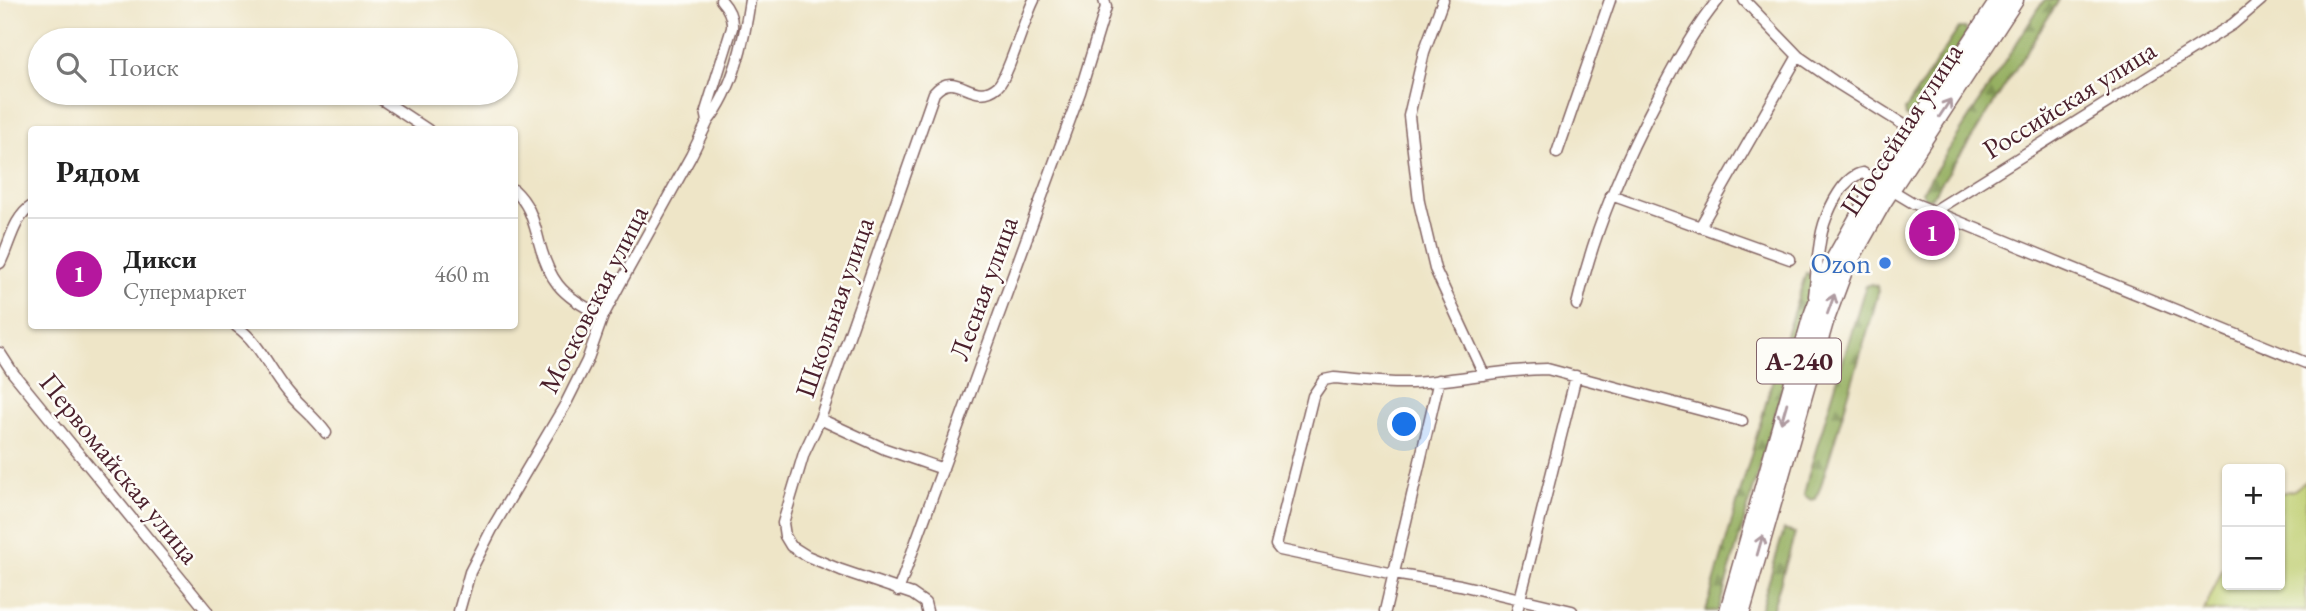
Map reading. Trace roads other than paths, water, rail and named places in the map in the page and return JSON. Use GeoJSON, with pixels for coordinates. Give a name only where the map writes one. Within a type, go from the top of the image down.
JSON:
{"type":"FeatureCollection","features":[{"type":"Feature","properties":{"kind":"main road","name":"Шоссейная улица"},"geometry":{"type":"LineString","coordinates":[[1919,135],[1998,0]]}},
{"type":"Feature","properties":{"kind":"main road","name":"Шоссейная улица"},"geometry":{"type":"LineString","coordinates":[[1728,611],[1811,318],[1836,255],[2015,0]]}},
{"type":"Feature","properties":{"kind":"main road","name":"Шоссейная улица"},"geometry":{"type":"LineString","coordinates":[[1742,611],[1832,302],[1885,186]]}},
{"type":"Feature","properties":{"kind":"street"},"geometry":{"type":"LineString","coordinates":[[708,121],[706,111],[733,20],[721,0]]}},
{"type":"Feature","properties":{"kind":"street","name":"Московская улица"},"geometry":{"type":"LineString","coordinates":[[459,611],[470,572],[492,529],[565,405],[587,361],[604,316],[728,87],[746,34],[750,0]]}},
{"type":"Feature","properties":{"kind":"street","name":"Школьная улица"},"geometry":{"type":"LineString","coordinates":[[927,611],[925,603],[912,594],[807,556],[791,546],[785,536],[783,523],[804,453],[820,419],[934,93],[941,85],[952,83],[977,93],[986,93],[1000,85],[1034,0]]}},
{"type":"Feature","properties":{"kind":"street","name":"Лесная улица"},"geometry":{"type":"LineString","coordinates":[[898,590],[1080,92],[1106,7],[1104,0]]}},
{"type":"Feature","properties":{"kind":"street"},"geometry":{"type":"LineString","coordinates":[[1443,0],[1424,52],[1409,116],[1419,202],[1435,269],[1484,375]]}},
{"type":"Feature","properties":{"kind":"street"},"geometry":{"type":"LineString","coordinates":[[1558,153],[1611,0]]}},
{"type":"Feature","properties":{"kind":"street"},"geometry":{"type":"LineString","coordinates":[[1577,304],[1591,249],[1611,195],[1648,116],[1687,43],[1718,0]]}},
{"type":"Feature","properties":{"kind":"street"},"geometry":{"type":"LineString","coordinates":[[1744,0],[1798,56],[1919,135]]}},
{"type":"Feature","properties":{"kind":"street","name":"Российская улица"},"geometry":{"type":"LineString","coordinates":[[1934,211],[2233,24],[2262,0]]}},
{"type":"Feature","properties":{"kind":"street"},"geometry":{"type":"LineString","coordinates":[[1700,227],[1798,56]]}},
{"type":"Feature","properties":{"kind":"street"},"geometry":{"type":"LineString","coordinates":[[390,105],[423,126]]}},
{"type":"Feature","properties":{"kind":"street"},"geometry":{"type":"LineString","coordinates":[[1811,318],[1822,233],[1827,217],[1846,184],[1855,175],[1863,173],[1904,198],[1934,211],[2306,363]]}},
{"type":"Feature","properties":{"kind":"street"},"geometry":{"type":"LineString","coordinates":[[518,194],[527,203],[532,214],[541,253],[551,276],[565,293],[581,306],[604,316]]}},
{"type":"Feature","properties":{"kind":"street"},"geometry":{"type":"LineString","coordinates":[[1611,195],[1790,259]]}},
{"type":"Feature","properties":{"kind":"street"},"geometry":{"type":"LineString","coordinates":[[0,263],[14,228],[28,208]]}},
{"type":"Feature","properties":{"kind":"street"},"geometry":{"type":"LineString","coordinates":[[239,329],[262,351],[274,374],[290,395],[314,416],[326,433]]}},
{"type":"Feature","properties":{"kind":"street","name":"Первомайская улица"},"geometry":{"type":"LineString","coordinates":[[0,353],[13,373],[207,611]]}},
{"type":"Feature","properties":{"kind":"street"},"geometry":{"type":"LineString","coordinates":[[1572,611],[1460,585],[1394,575],[1280,550],[1276,545],[1314,396],[1324,380],[1334,378],[1409,383],[1525,369],[1547,369],[1742,421]]}},
{"type":"Feature","properties":{"kind":"street"},"geometry":{"type":"LineString","coordinates":[[1517,611],[1576,376]]}},
{"type":"Feature","properties":{"kind":"street"},"geometry":{"type":"LineString","coordinates":[[1385,611],[1439,380]]}},
{"type":"Feature","properties":{"kind":"street"},"geometry":{"type":"LineString","coordinates":[[820,419],[885,449],[943,469]]}},
{"type":"Feature","properties":{"kind":"place","name":"Дикси"},"geometry":{"type":"Point","coordinates":[1932,233]}},
{"type":"Feature","properties":{"kind":"place","name":"Ozon"},"geometry":{"type":"Point","coordinates":[1885,263]}}]}
